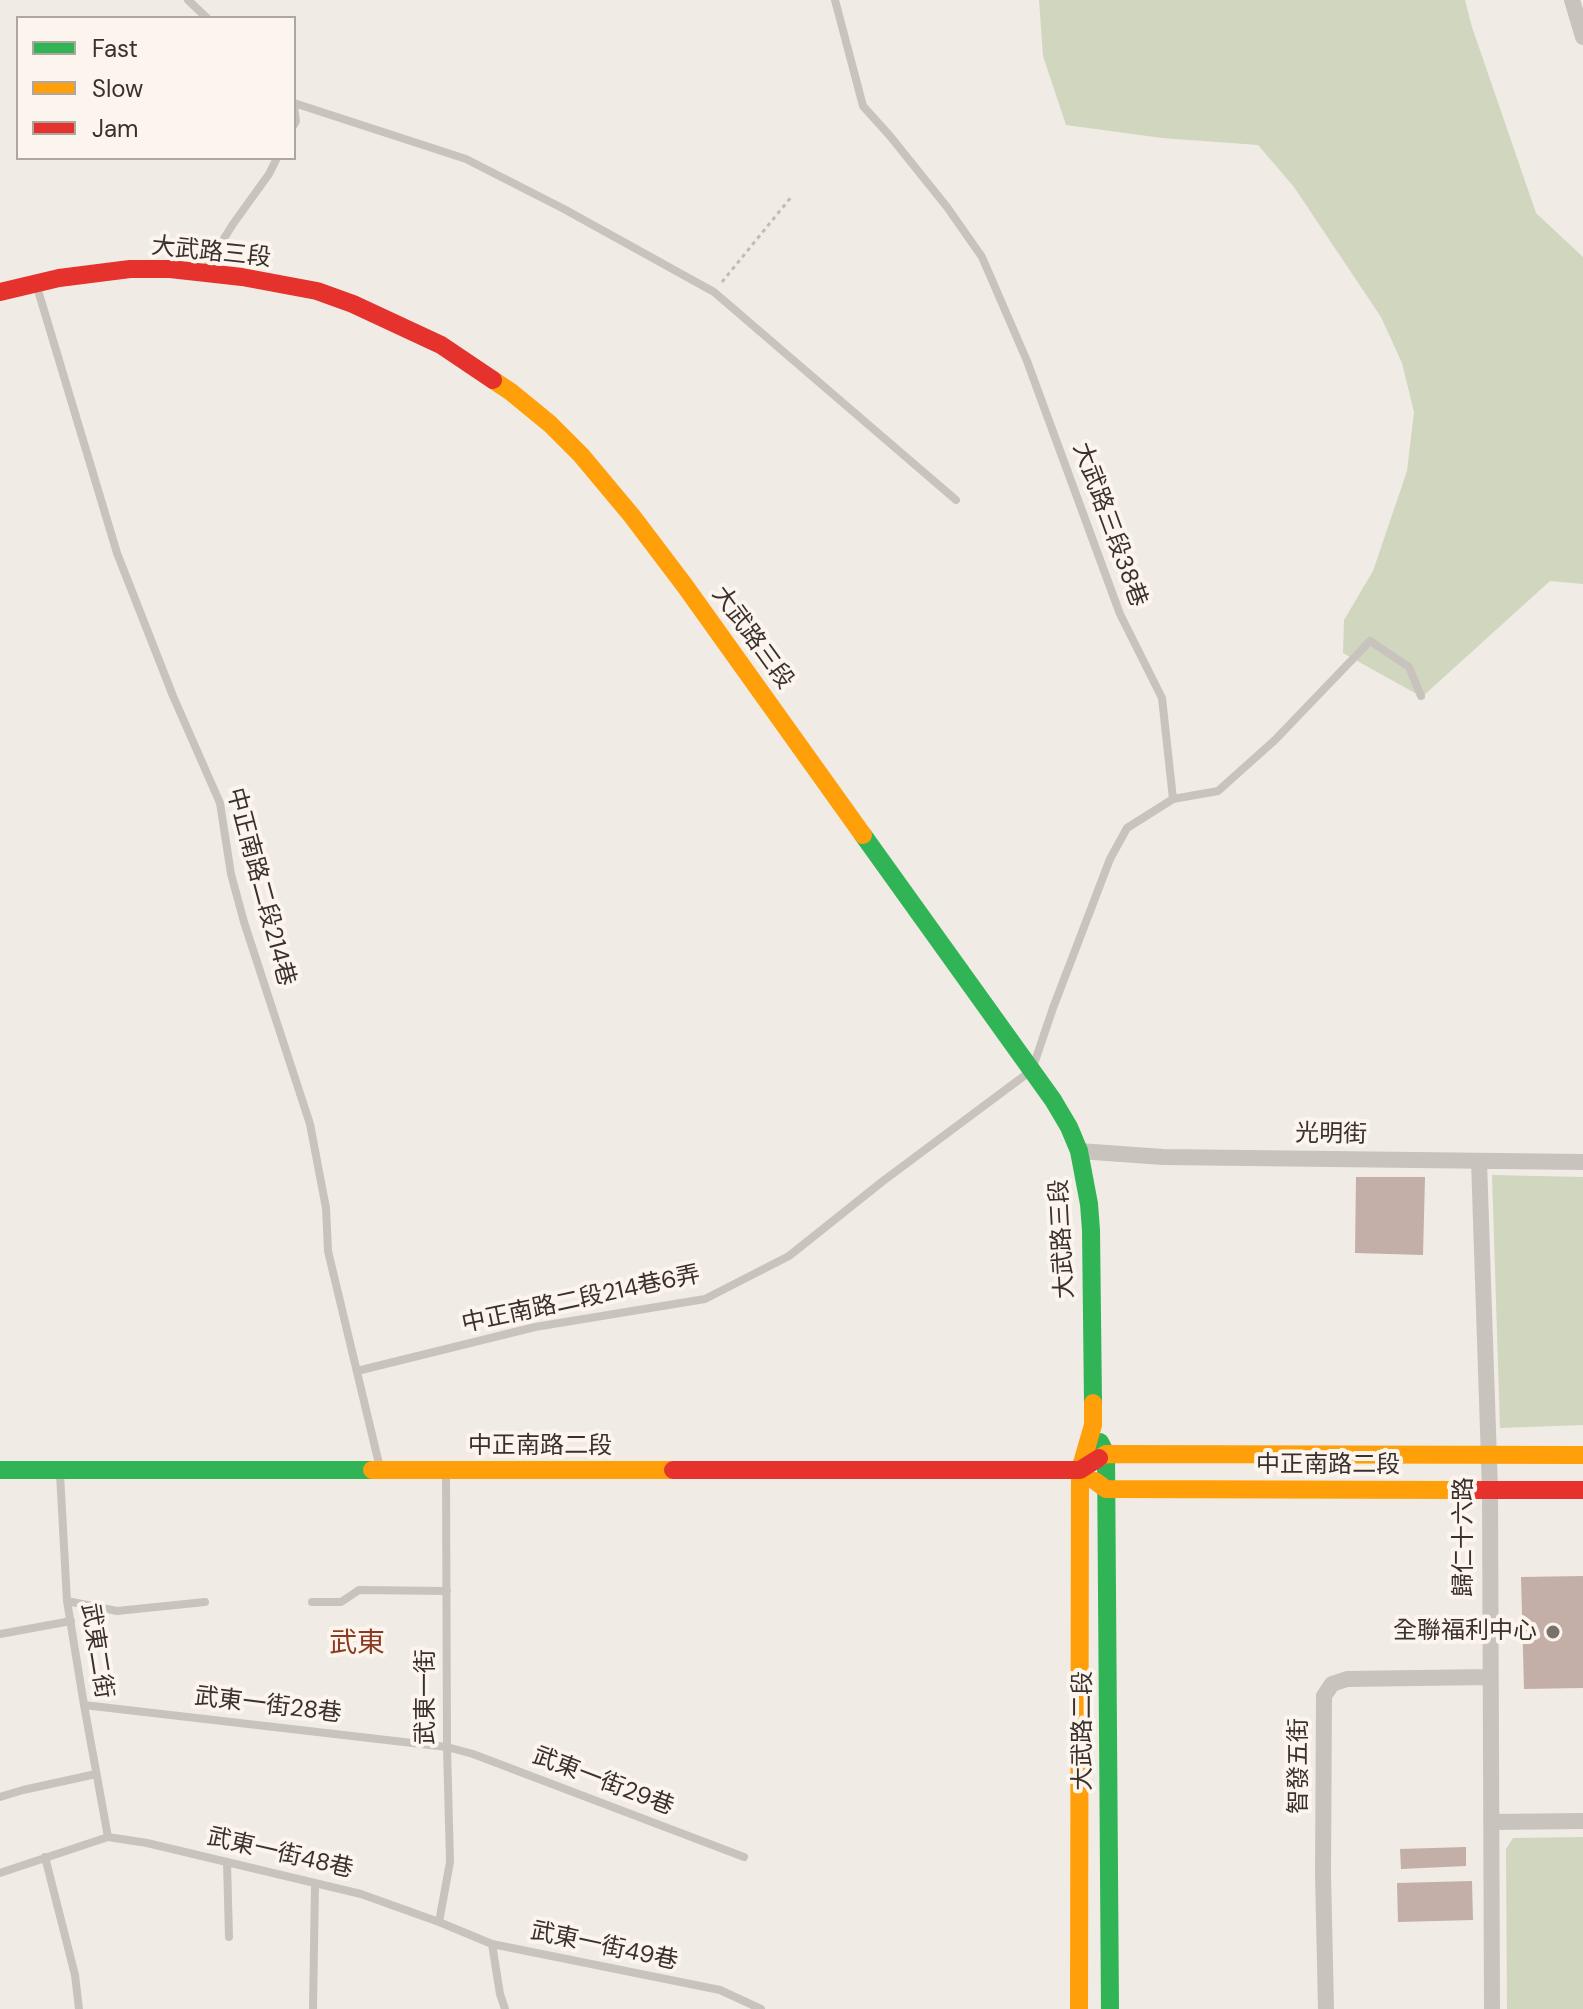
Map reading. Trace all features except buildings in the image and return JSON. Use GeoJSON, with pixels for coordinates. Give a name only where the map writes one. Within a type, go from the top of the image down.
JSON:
{"type":"FeatureCollection","features":[{"type":"Feature","properties":{"kind":"street"},"geometry":{"type":"LineString","coordinates":[[1577,7],[1583,37]]}},
{"type":"Feature","properties":{"kind":"street","name":"大武路三段"},"geometry":{"type":"LineString","coordinates":[[0,292],[83,274],[130,269],[170,269],[242,277],[317,291],[353,304],[441,345],[511,392],[581,455],[677,575],[1032,1070],[1069,1127],[1079,1151],[1089,1204],[1093,1425],[1080,1470]]}},
{"type":"Feature","properties":{"kind":"street","name":"光明街"},"geometry":{"type":"LineString","coordinates":[[1079,1151],[1163,1157],[1583,1162]]}},
{"type":"Feature","properties":{"kind":"street","name":"歸仁十六路"},"geometry":{"type":"LineString","coordinates":[[1479,1161],[1490,1490],[1492,2009]]}},
{"type":"Feature","properties":{"kind":"street","name":"大武路三段"},"geometry":{"type":"LineString","coordinates":[[1093,1425],[1106,1454]]}},
{"type":"Feature","properties":{"kind":"street"},"geometry":{"type":"LineString","coordinates":[[1106,1454],[1080,1470],[1106,1489]]}},
{"type":"Feature","properties":{"kind":"street","name":"中正南路二段"},"geometry":{"type":"LineString","coordinates":[[1106,1454],[1583,1455]]}},
{"type":"Feature","properties":{"kind":"street","name":"大武路二段"},"geometry":{"type":"LineString","coordinates":[[1106,1454],[1110,2009]]}},
{"type":"Feature","properties":{"kind":"street","name":"中正南路二段"},"geometry":{"type":"LineString","coordinates":[[0,1470],[1080,1470]]}},
{"type":"Feature","properties":{"kind":"street","name":"大武路二段"},"geometry":{"type":"LineString","coordinates":[[1079,2009],[1080,1470]]}},
{"type":"Feature","properties":{"kind":"street","name":"中正南路二段"},"geometry":{"type":"LineString","coordinates":[[1106,1489],[1583,1490]]}},
{"type":"Feature","properties":{"kind":"street","name":"智發五街"},"geometry":{"type":"LineString","coordinates":[[1326,2009],[1324,1696],[1332,1684],[1347,1679],[1489,1677]]}},
{"type":"Feature","properties":{"kind":"street"},"geometry":{"type":"LineString","coordinates":[[1491,1822],[1583,1821]]}},
{"type":"Feature","properties":{"kind":"lane"},"geometry":{"type":"LineString","coordinates":[[188,0],[205,16]]}},
{"type":"Feature","properties":{"kind":"lane","name":"大武路三段38巷"},"geometry":{"type":"LineString","coordinates":[[835,0],[863,106],[947,207],[982,257],[1027,361],[1120,614],[1162,698],[1173,799]]}},
{"type":"Feature","properties":{"kind":"lane"},"geometry":{"type":"LineString","coordinates":[[296,106],[466,159],[714,292],[956,500]]}},
{"type":"Feature","properties":{"kind":"lane"},"geometry":{"type":"LineString","coordinates":[[203,273],[276,160]]}},
{"type":"Feature","properties":{"kind":"lane","name":"中正南路二段214巷"},"geometry":{"type":"LineString","coordinates":[[36,283],[117,553],[173,696],[220,803],[231,874],[241,910],[310,1124],[326,1208],[328,1251],[380,1471]]}},
{"type":"Feature","properties":{"kind":"lane"},"geometry":{"type":"LineString","coordinates":[[1032,1070],[1110,859],[1127,828],[1173,799],[1218,791],[1275,740],[1370,641],[1409,667],[1421,696]]}},
{"type":"Feature","properties":{"kind":"lane","name":"中正南路二段214巷6弄"},"geometry":{"type":"LineString","coordinates":[[357,1371],[535,1327],[705,1299],[789,1256],[883,1181],[1032,1070]]}},
{"type":"Feature","properties":{"kind":"lane","name":"武東二街"},"geometry":{"type":"LineString","coordinates":[[60,1470],[67,1601],[108,1837]]}},
{"type":"Feature","properties":{"kind":"lane","name":"武東一街"},"geometry":{"type":"LineString","coordinates":[[439,1922],[450,1862],[446,1471]]}},
{"type":"Feature","properties":{"kind":"lane"},"geometry":{"type":"LineString","coordinates":[[312,1602],[341,1602],[359,1590],[447,1591]]}},
{"type":"Feature","properties":{"kind":"lane"},"geometry":{"type":"LineString","coordinates":[[67,1601],[117,1611],[205,1602]]}},
{"type":"Feature","properties":{"kind":"lane"},"geometry":{"type":"LineString","coordinates":[[0,1634],[71,1621]]}},
{"type":"Feature","properties":{"kind":"lane","name":"武東一街28巷"},"geometry":{"type":"LineString","coordinates":[[84,1705],[447,1747]]}},
{"type":"Feature","properties":{"kind":"lane","name":"武東一街29巷"},"geometry":{"type":"LineString","coordinates":[[447,1747],[473,1754],[744,1857]]}},
{"type":"Feature","properties":{"kind":"lane"},"geometry":{"type":"LineString","coordinates":[[0,1797],[96,1774]]}},
{"type":"Feature","properties":{"kind":"lane"},"geometry":{"type":"LineString","coordinates":[[0,1873],[108,1837]]}},
{"type":"Feature","properties":{"kind":"lane","name":"武東一街48巷"},"geometry":{"type":"LineString","coordinates":[[108,1837],[147,1843],[361,1894],[439,1922]]}},
{"type":"Feature","properties":{"kind":"lane"},"geometry":{"type":"LineString","coordinates":[[45,1857],[75,1975],[79,2009]]}},
{"type":"Feature","properties":{"kind":"lane"},"geometry":{"type":"LineString","coordinates":[[227,1862],[229,1937]]}},
{"type":"Feature","properties":{"kind":"lane"},"geometry":{"type":"LineString","coordinates":[[313,2009],[315,1884]]}},
{"type":"Feature","properties":{"kind":"lane","name":"武東一街49巷"},"geometry":{"type":"LineString","coordinates":[[439,1922],[492,1944],[720,1990],[761,2009]]}},
{"type":"Feature","properties":{"kind":"lane"},"geometry":{"type":"LineString","coordinates":[[492,1944],[505,2009]]}},
{"type":"Feature","properties":{"kind":"path"},"geometry":{"type":"LineString","coordinates":[[714,292],[792,196]]}},
{"type":"Feature","properties":{"kind":"green space"},"geometry":{"type":"Polygon","coordinates":[[[1039,0],[1465,0],[1536,213],[1583,257],[1583,584],[1550,581],[1422,697],[1343,653],[1344,620],[1373,571],[1407,471],[1414,412],[1402,363],[1381,317],[1294,187],[1258,145],[1162,138],[1066,125],[1043,56],[1039,0]]]}},
{"type":"Feature","properties":{"kind":"green space"},"geometry":{"type":"Polygon","coordinates":[[[1492,1175],[1583,1177],[1583,1425],[1500,1428],[1492,1175]]]}},
{"type":"Feature","properties":{"kind":"green space"},"geometry":{"type":"Polygon","coordinates":[[[1583,1837],[1583,2009],[1507,2009],[1506,1849],[1513,1838],[1583,1837]]]}},
{"type":"Feature","properties":{"kind":"traffic: fast"},"geometry":{"type":"LineString","coordinates":[[863,835],[1053,1100],[1079,1151],[1091,1230],[1093,1403]]}},
{"type":"Feature","properties":{"kind":"traffic: fast"},"geometry":{"type":"LineString","coordinates":[[1100,1442],[1106,1454],[1110,2009]]}},
{"type":"Feature","properties":{"kind":"traffic: fast"},"geometry":{"type":"LineString","coordinates":[[0,1470],[372,1470]]}},
{"type":"Feature","properties":{"kind":"traffic: slow"},"geometry":{"type":"LineString","coordinates":[[493,380],[550,424],[581,455],[632,516],[863,835]]}},
{"type":"Feature","properties":{"kind":"traffic: slow"},"geometry":{"type":"LineString","coordinates":[[1079,2009],[1080,1470],[1093,1425],[1093,1403]]}},
{"type":"Feature","properties":{"kind":"traffic: slow"},"geometry":{"type":"LineString","coordinates":[[1099,1458],[1106,1454],[1583,1455]]}},
{"type":"Feature","properties":{"kind":"traffic: slow"},"geometry":{"type":"LineString","coordinates":[[372,1470],[673,1470]]}},
{"type":"Feature","properties":{"kind":"traffic: slow"},"geometry":{"type":"LineString","coordinates":[[1095,1481],[1106,1489],[1457,1490]]}},
{"type":"Feature","properties":{"kind":"traffic: jam"},"geometry":{"type":"LineString","coordinates":[[0,292],[59,278],[130,269],[170,269],[242,277],[317,291],[353,304],[441,345],[493,380]]}},
{"type":"Feature","properties":{"kind":"traffic: jam"},"geometry":{"type":"LineString","coordinates":[[673,1470],[1080,1470],[1099,1458]]}},
{"type":"Feature","properties":{"kind":"traffic: jam"},"geometry":{"type":"LineString","coordinates":[[1457,1490],[1583,1490]]}},
{"type":"Feature","properties":{"kind":"place","name":"全聯福利中心"},"geometry":{"type":"Point","coordinates":[1553,1632]}},
{"type":"Feature","properties":{"kind":"district","name":"武東"},"geometry":{"type":"Point","coordinates":[357,1645]}}]}
